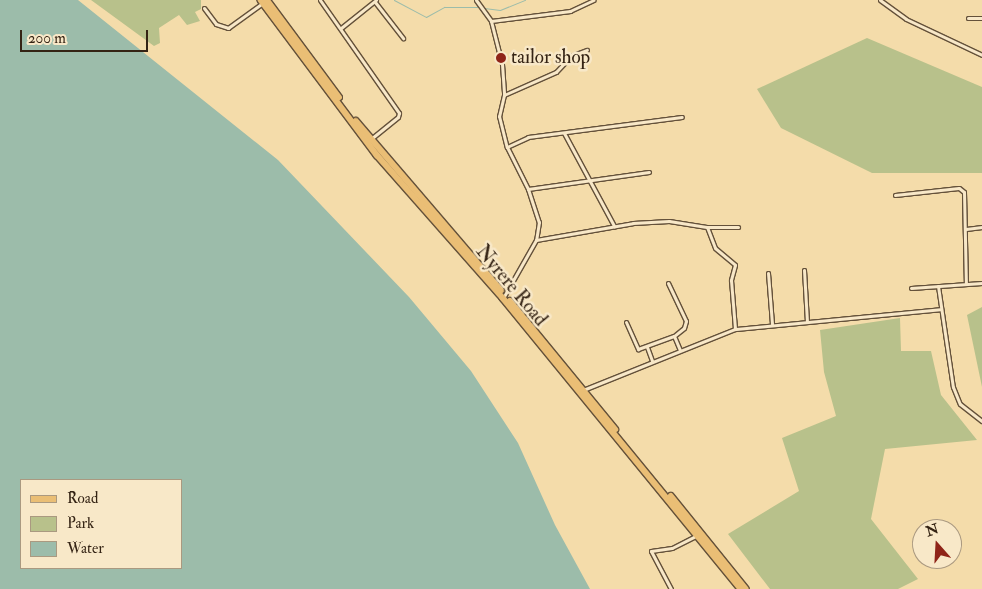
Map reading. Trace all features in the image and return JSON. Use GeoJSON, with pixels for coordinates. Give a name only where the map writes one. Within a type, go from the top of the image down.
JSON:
{"type":"FeatureCollection","features":[{"type":"Feature","properties":{"kind":"main road","name":"Nyrere Road"},"geometry":{"type":"LineString","coordinates":[[265,1],[370,140],[583,390],[746,589]]}},
{"type":"Feature","properties":{"kind":"main road","name":"Nyrere Road"},"geometry":{"type":"LineString","coordinates":[[265,1],[376,153],[504,297],[700,533],[740,589]]}},
{"type":"Feature","properties":{"kind":"street"},"geometry":{"type":"LineString","coordinates":[[320,0],[399,113],[398,117],[370,140]]}},
{"type":"Feature","properties":{"kind":"street"},"geometry":{"type":"LineString","coordinates":[[476,0],[491,21],[502,64],[504,95],[499,116],[507,147],[528,189],[540,222],[536,240],[504,297]]}},
{"type":"Feature","properties":{"kind":"street"},"geometry":{"type":"LineString","coordinates":[[491,21],[570,11],[594,0]]}},
{"type":"Feature","properties":{"kind":"street"},"geometry":{"type":"LineString","coordinates":[[880,0],[906,19],[982,55]]}},
{"type":"Feature","properties":{"kind":"street"},"geometry":{"type":"LineString","coordinates":[[204,8],[216,24],[228,28],[265,1]]}},
{"type":"Feature","properties":{"kind":"street"},"geometry":{"type":"LineString","coordinates":[[341,28],[376,1],[403,38]]}},
{"type":"Feature","properties":{"kind":"street"},"geometry":{"type":"LineString","coordinates":[[968,18],[982,18]]}},
{"type":"Feature","properties":{"kind":"street"},"geometry":{"type":"LineString","coordinates":[[504,95],[556,72],[572,56],[587,50]]}},
{"type":"Feature","properties":{"kind":"street"},"geometry":{"type":"LineString","coordinates":[[507,147],[528,137],[682,117]]}},
{"type":"Feature","properties":{"kind":"street"},"geometry":{"type":"LineString","coordinates":[[564,133],[614,226]]}},
{"type":"Feature","properties":{"kind":"street"},"geometry":{"type":"LineString","coordinates":[[528,189],[649,172]]}},
{"type":"Feature","properties":{"kind":"street"},"geometry":{"type":"LineString","coordinates":[[895,195],[959,188],[964,192],[966,284]]}},
{"type":"Feature","properties":{"kind":"street"},"geometry":{"type":"LineString","coordinates":[[536,240],[614,226],[669,222],[707,227],[738,227]]}},
{"type":"Feature","properties":{"kind":"street"},"geometry":{"type":"LineString","coordinates":[[707,227],[715,248],[735,265],[732,280],[735,329]]}},
{"type":"Feature","properties":{"kind":"street"},"geometry":{"type":"LineString","coordinates":[[966,229],[982,227]]}},
{"type":"Feature","properties":{"kind":"street"},"geometry":{"type":"LineString","coordinates":[[804,270],[807,322]]}},
{"type":"Feature","properties":{"kind":"street"},"geometry":{"type":"LineString","coordinates":[[768,273],[772,324]]}},
{"type":"Feature","properties":{"kind":"street"},"geometry":{"type":"LineString","coordinates":[[626,322],[636,348],[647,347],[674,336],[684,328],[686,321],[668,283]]}},
{"type":"Feature","properties":{"kind":"street"},"geometry":{"type":"LineString","coordinates":[[911,288],[982,283]]}},
{"type":"Feature","properties":{"kind":"street"},"geometry":{"type":"LineString","coordinates":[[938,286],[953,387],[960,404],[982,421]]}},
{"type":"Feature","properties":{"kind":"street"},"geometry":{"type":"LineString","coordinates":[[583,390],[735,329],[941,309]]}},
{"type":"Feature","properties":{"kind":"street"},"geometry":{"type":"LineString","coordinates":[[674,336],[680,350]]}},
{"type":"Feature","properties":{"kind":"street"},"geometry":{"type":"LineString","coordinates":[[647,347],[652,361]]}},
{"type":"Feature","properties":{"kind":"street"},"geometry":{"type":"LineString","coordinates":[[671,589],[651,551],[672,548],[700,533]]}},
{"type":"Feature","properties":{"kind":"green space"},"geometry":{"type":"Polygon","coordinates":[[[91,0],[201,0],[201,9],[195,12],[200,21],[187,25],[179,15],[159,28],[160,43],[154,46],[91,0]]]}},
{"type":"Feature","properties":{"kind":"green space"},"geometry":{"type":"Polygon","coordinates":[[[867,38],[982,87],[982,173],[872,173],[781,128],[757,89],[867,38]]]}},
{"type":"Feature","properties":{"kind":"green space"},"geometry":{"type":"Polygon","coordinates":[[[982,307],[982,387],[967,315],[982,307]]]}},
{"type":"Feature","properties":{"kind":"green space"},"geometry":{"type":"Polygon","coordinates":[[[900,318],[901,351],[931,351],[941,395],[977,440],[885,449],[871,519],[918,579],[898,589],[770,589],[728,534],[799,491],[782,438],[836,416],[824,372],[820,330],[900,318]]]}},
{"type":"Feature","properties":{"kind":"water"},"geometry":{"type":"Polygon","coordinates":[[[0,0],[78,0],[278,160],[409,297],[471,371],[518,443],[555,525],[590,589],[0,589],[0,0]]]}},
{"type":"Feature","properties":{"kind":"waterway"},"geometry":{"type":"LineString","coordinates":[[394,0],[426,17],[444,7],[480,7]]}},
{"type":"Feature","properties":{"kind":"waterway"},"geometry":{"type":"LineString","coordinates":[[484,8],[500,10],[525,0]]}},
{"type":"Feature","properties":{"kind":"place","name":"tailor shop"},"geometry":{"type":"Point","coordinates":[501,58]}}]}
